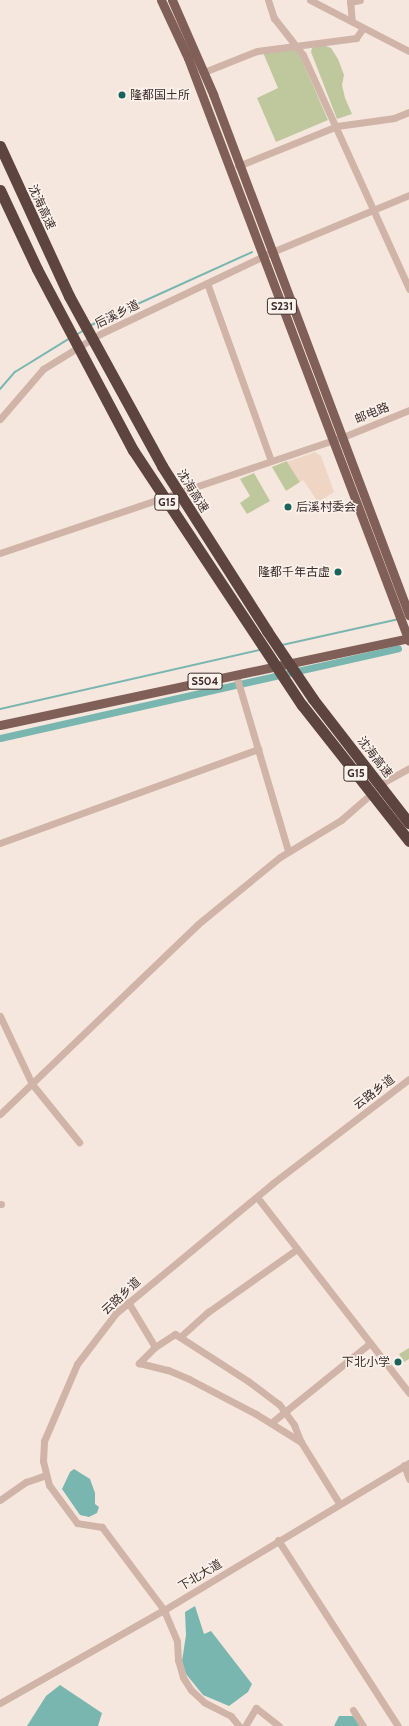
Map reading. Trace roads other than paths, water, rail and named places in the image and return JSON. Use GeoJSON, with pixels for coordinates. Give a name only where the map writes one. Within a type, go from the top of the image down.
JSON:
{"type":"FeatureCollection","features":[{"type":"Feature","properties":{"kind":"highway","name":"沈海高速"},"geometry":{"type":"LineString","coordinates":[[0,146],[82,322],[162,466],[267,631],[313,699],[409,822]]}},
{"type":"Feature","properties":{"kind":"highway","name":"沈海高速"},"geometry":{"type":"LineString","coordinates":[[0,190],[69,329],[133,450],[256,638],[302,705],[409,840]]}},
{"type":"Feature","properties":{"kind":"main road","name":"S231"},"geometry":{"type":"LineString","coordinates":[[161,0],[188,58],[343,437],[408,614]]}},
{"type":"Feature","properties":{"kind":"main road","name":"S231"},"geometry":{"type":"LineString","coordinates":[[172,0],[204,72],[333,440],[400,619],[409,639]]}},
{"type":"Feature","properties":{"kind":"main road","name":"S504"},"geometry":{"type":"LineString","coordinates":[[0,725],[409,639]]}},
{"type":"Feature","properties":{"kind":"street"},"geometry":{"type":"LineString","coordinates":[[268,0],[274,18],[293,45],[303,55],[337,126],[372,210],[409,289]]}},
{"type":"Feature","properties":{"kind":"street"},"geometry":{"type":"LineString","coordinates":[[310,0],[409,51]]}},
{"type":"Feature","properties":{"kind":"street"},"geometry":{"type":"LineString","coordinates":[[352,21],[350,1],[360,0]]}},
{"type":"Feature","properties":{"kind":"street"},"geometry":{"type":"LineString","coordinates":[[204,72],[257,51],[293,45],[356,38],[363,28]]}},
{"type":"Feature","properties":{"kind":"street"},"geometry":{"type":"LineString","coordinates":[[238,166],[337,126],[394,118],[409,112]]}},
{"type":"Feature","properties":{"kind":"street","name":"后溪乡道"},"geometry":{"type":"LineString","coordinates":[[0,419],[43,369],[100,334],[268,254],[409,195]]}},
{"type":"Feature","properties":{"kind":"street"},"geometry":{"type":"LineString","coordinates":[[207,283],[271,461]]}},
{"type":"Feature","properties":{"kind":"street","name":"邮电路"},"geometry":{"type":"LineString","coordinates":[[186,490],[343,437],[409,410]]}},
{"type":"Feature","properties":{"kind":"street"},"geometry":{"type":"LineString","coordinates":[[0,553],[157,500]]}},
{"type":"Feature","properties":{"kind":"street"},"geometry":{"type":"LineString","coordinates":[[236,675],[288,851]]}},
{"type":"Feature","properties":{"kind":"street"},"geometry":{"type":"LineString","coordinates":[[0,843],[258,749]]}},
{"type":"Feature","properties":{"kind":"street"},"geometry":{"type":"LineString","coordinates":[[386,781],[409,768]]}},
{"type":"Feature","properties":{"kind":"street"},"geometry":{"type":"LineString","coordinates":[[0,1114],[198,924],[288,851],[341,820],[366,798]]}},
{"type":"Feature","properties":{"kind":"street"},"geometry":{"type":"LineString","coordinates":[[0,1016],[32,1084],[79,1142]]}},
{"type":"Feature","properties":{"kind":"street","name":"云路乡道"},"geometry":{"type":"LineString","coordinates":[[239,1726],[231,1716],[204,1702],[191,1690],[183,1677],[178,1660],[177,1641],[164,1610],[102,1527],[77,1523],[48,1485],[44,1461],[44,1441],[76,1364],[116,1313],[256,1197],[409,1079]]}},
{"type":"Feature","properties":{"kind":"street"},"geometry":{"type":"LineString","coordinates":[[256,1197],[409,1393]]}},
{"type":"Feature","properties":{"kind":"street"},"geometry":{"type":"LineString","coordinates":[[180,1337],[208,1312],[297,1249]]}},
{"type":"Feature","properties":{"kind":"street"},"geometry":{"type":"LineString","coordinates":[[128,1302],[155,1347]]}},
{"type":"Feature","properties":{"kind":"street"},"geometry":{"type":"LineString","coordinates":[[301,1442],[271,1423],[189,1379],[168,1370],[139,1363],[155,1347],[175,1334],[248,1381],[279,1404],[285,1412],[294,1425],[301,1442],[339,1503]]}},
{"type":"Feature","properties":{"kind":"street"},"geometry":{"type":"LineString","coordinates":[[271,1423],[370,1343]]}},
{"type":"Feature","properties":{"kind":"street"},"geometry":{"type":"LineString","coordinates":[[407,1464],[409,1479]]}},
{"type":"Feature","properties":{"kind":"street","name":"下北大道"},"geometry":{"type":"LineString","coordinates":[[0,1703],[164,1610],[339,1503],[407,1464]]}},
{"type":"Feature","properties":{"kind":"street"},"geometry":{"type":"LineString","coordinates":[[0,1500],[26,1482],[46,1475]]}},
{"type":"Feature","properties":{"kind":"street"},"geometry":{"type":"LineString","coordinates":[[278,1540],[398,1726]]}},
{"type":"Feature","properties":{"kind":"street"},"geometry":{"type":"LineString","coordinates":[[245,1726],[256,1708],[279,1726]]}},
{"type":"Feature","properties":{"kind":"street"},"geometry":{"type":"LineString","coordinates":[[353,1710],[364,1726]]}},
{"type":"Feature","properties":{"kind":"water"},"geometry":{"type":"Polygon","coordinates":[[[74,1469],[90,1479],[95,1493],[95,1504],[99,1507],[97,1513],[89,1517],[80,1515],[62,1489],[70,1472],[74,1469]]]}},
{"type":"Feature","properties":{"kind":"water"},"geometry":{"type":"Polygon","coordinates":[[[195,1606],[204,1634],[211,1631],[252,1684],[248,1692],[229,1706],[203,1695],[186,1674],[182,1661],[186,1635],[185,1612],[195,1606]]]}},
{"type":"Feature","properties":{"kind":"water"},"geometry":{"type":"Polygon","coordinates":[[[60,1685],[102,1713],[98,1726],[27,1726],[46,1696],[60,1685]]]}},
{"type":"Feature","properties":{"kind":"water"},"geometry":{"type":"Polygon","coordinates":[[[339,1716],[353,1716],[360,1726],[334,1726],[339,1716]]]}},
{"type":"Feature","properties":{"kind":"waterway"},"geometry":{"type":"LineString","coordinates":[[89,326],[252,252]]}},
{"type":"Feature","properties":{"kind":"waterway"},"geometry":{"type":"LineString","coordinates":[[76,335],[84,330]]}},
{"type":"Feature","properties":{"kind":"waterway"},"geometry":{"type":"LineString","coordinates":[[0,389],[15,372],[70,338]]}},
{"type":"Feature","properties":{"kind":"waterway"},"geometry":{"type":"LineString","coordinates":[[282,645],[399,619]]}},
{"type":"Feature","properties":{"kind":"waterway"},"geometry":{"type":"LineString","coordinates":[[0,738],[398,648]]}},
{"type":"Feature","properties":{"kind":"waterway"},"geometry":{"type":"LineString","coordinates":[[0,709],[260,650]]}},
{"type":"Feature","properties":{"kind":"place","name":"隆都国土所"},"geometry":{"type":"Point","coordinates":[122,95]}},
{"type":"Feature","properties":{"kind":"place","name":"后溪村委会"},"geometry":{"type":"Point","coordinates":[288,507]}},
{"type":"Feature","properties":{"kind":"place","name":"隆都千年古虚"},"geometry":{"type":"Point","coordinates":[338,572]}},
{"type":"Feature","properties":{"kind":"place","name":"下北小学"},"geometry":{"type":"Point","coordinates":[398,1362]}}]}
